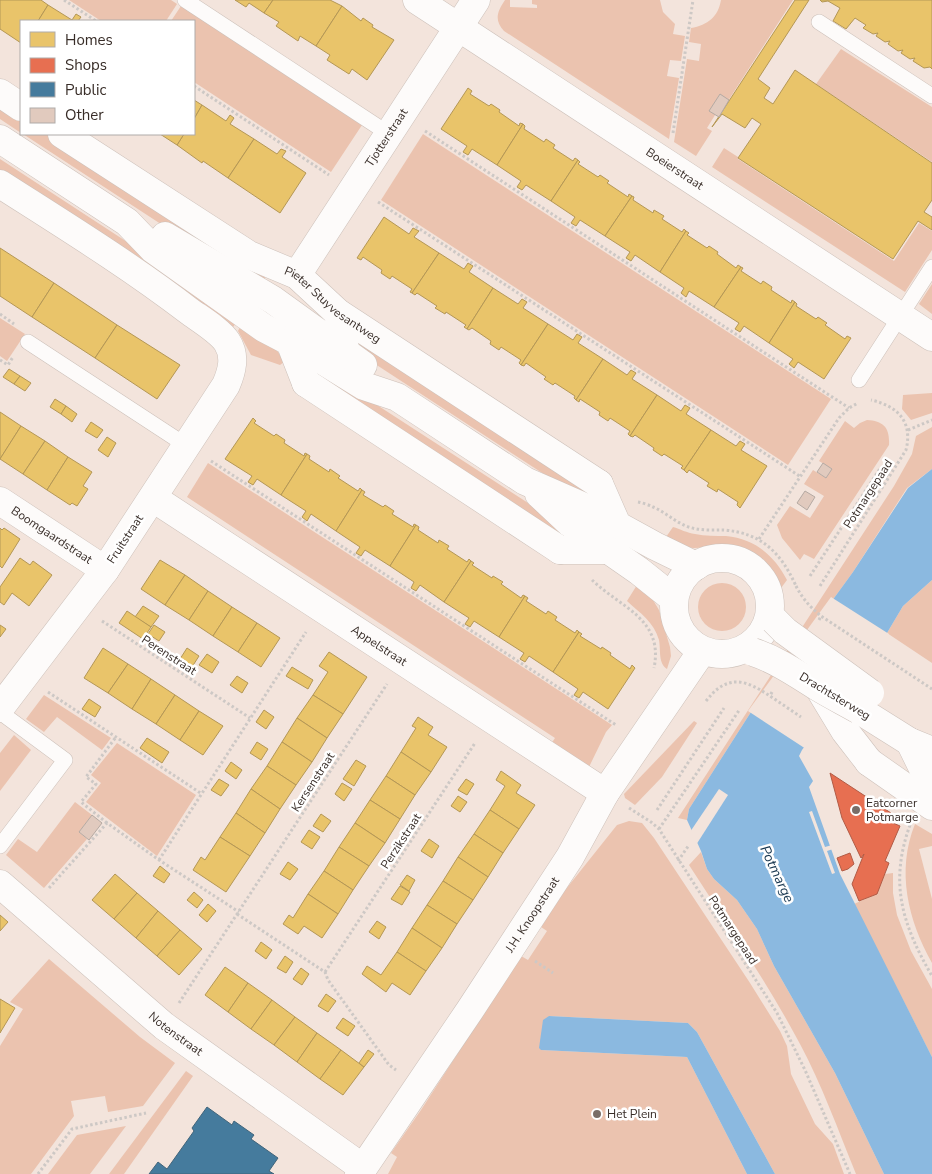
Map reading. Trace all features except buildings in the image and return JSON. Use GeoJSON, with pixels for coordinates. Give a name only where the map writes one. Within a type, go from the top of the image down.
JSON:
{"type":"FeatureCollection","features":[{"type":"Feature","properties":{"kind":"street","name":"Boeierstraat"},"geometry":{"type":"LineString","coordinates":[[417,0],[932,337]]}},
{"type":"Feature","properties":{"kind":"street","name":"Tjotterstraat"},"geometry":{"type":"LineString","coordinates":[[297,275],[476,0]]}},
{"type":"Feature","properties":{"kind":"street"},"geometry":{"type":"LineString","coordinates":[[0,94],[20,106]]}},
{"type":"Feature","properties":{"kind":"street","name":"Pieter Stuyvesantweg"},"geometry":{"type":"LineString","coordinates":[[64,135],[248,255],[297,275],[338,313],[599,484],[617,525]]}},
{"type":"Feature","properties":{"kind":"street"},"geometry":{"type":"LineString","coordinates":[[0,139],[127,222],[153,249],[251,320],[364,386],[397,397]]}},
{"type":"Feature","properties":{"kind":"street","name":"Fruitstraat"},"geometry":{"type":"LineString","coordinates":[[0,184],[169,295],[223,337],[233,360],[231,373],[226,385],[105,570],[0,708]]}},
{"type":"Feature","properties":{"kind":"street"},"geometry":{"type":"LineString","coordinates":[[127,222],[161,234],[273,300],[346,354],[374,372],[397,397],[525,481],[582,506],[696,566]]}},
{"type":"Feature","properties":{"kind":"street"},"geometry":{"type":"LineString","coordinates":[[338,313],[346,354]]}},
{"type":"Feature","properties":{"kind":"street"},"geometry":{"type":"LineString","coordinates":[[290,342],[306,384],[560,550],[607,550]]}},
{"type":"Feature","properties":{"kind":"street"},"geometry":{"type":"LineString","coordinates":[[525,481],[570,524],[639,571],[674,599]]}},
{"type":"Feature","properties":{"kind":"street","name":"Appelstraat"},"geometry":{"type":"LineString","coordinates":[[152,498],[605,793]]}},
{"type":"Feature","properties":{"kind":"street","name":"Boomgaardstraat"},"geometry":{"type":"LineString","coordinates":[[0,501],[105,570]]}},
{"type":"Feature","properties":{"kind":"street"},"geometry":{"type":"LineString","coordinates":[[715,558],[730,558],[743,563],[755,571],[764,583],[769,596],[772,615],[759,638],[744,653],[720,655],[702,651],[693,646],[680,633],[674,616],[674,599],[680,582],[688,571],[696,566],[715,558]]}},
{"type":"Feature","properties":{"kind":"street","name":"Drachtsterweg"},"geometry":{"type":"LineString","coordinates":[[772,615],[858,711]]}},
{"type":"Feature","properties":{"kind":"street","name":"J.H. Knoopstraat"},"geometry":{"type":"LineString","coordinates":[[361,1171],[465,1018],[564,865],[605,793],[702,651]]}},
{"type":"Feature","properties":{"kind":"street","name":"Drachtsterweg"},"geometry":{"type":"LineString","coordinates":[[744,653],[768,657],[858,711],[925,738]]}},
{"type":"Feature","properties":{"kind":"street"},"geometry":{"type":"LineString","coordinates":[[858,711],[869,762],[932,806]]}},
{"type":"Feature","properties":{"kind":"street"},"geometry":{"type":"LineString","coordinates":[[925,738],[932,787]]}},
{"type":"Feature","properties":{"kind":"street","name":"Notenstraat"},"geometry":{"type":"LineString","coordinates":[[0,884],[164,1026],[361,1171]]}},
{"type":"Feature","properties":{"kind":"lane"},"geometry":{"type":"LineString","coordinates":[[185,0],[395,125]]}},
{"type":"Feature","properties":{"kind":"lane"},"geometry":{"type":"LineString","coordinates":[[818,22],[932,96]]}},
{"type":"Feature","properties":{"kind":"lane"},"geometry":{"type":"LineString","coordinates":[[859,380],[932,267]]}},
{"type":"Feature","properties":{"kind":"lane"},"geometry":{"type":"LineString","coordinates":[[23,346],[187,446]]}},
{"type":"Feature","properties":{"kind":"lane"},"geometry":{"type":"LineString","coordinates":[[0,712],[65,760],[0,846]]}},
{"type":"Feature","properties":{"kind":"path"},"geometry":{"type":"LineString","coordinates":[[64,0],[94,20]]}},
{"type":"Feature","properties":{"kind":"path"},"geometry":{"type":"LineString","coordinates":[[659,160],[672,140],[693,0]]}},
{"type":"Feature","properties":{"kind":"path"},"geometry":{"type":"LineString","coordinates":[[195,87],[801,477]]}},
{"type":"Feature","properties":{"kind":"path"},"geometry":{"type":"LineString","coordinates":[[395,125],[849,408]]}},
{"type":"Feature","properties":{"kind":"path"},"geometry":{"type":"LineString","coordinates":[[0,360],[8,365],[23,346]]}},
{"type":"Feature","properties":{"kind":"path"},"geometry":{"type":"LineString","coordinates":[[759,540],[840,418],[849,408],[871,400],[880,402],[899,414],[908,430],[932,420]]}},
{"type":"Feature","properties":{"kind":"path","name":"Potmargepaad"},"geometry":{"type":"LineString","coordinates":[[820,586],[906,450],[908,430]]}},
{"type":"Feature","properties":{"kind":"path"},"geometry":{"type":"LineString","coordinates":[[187,446],[616,726]]}},
{"type":"Feature","properties":{"kind":"path"},"geometry":{"type":"LineString","coordinates":[[810,576],[879,470],[890,477]]}},
{"type":"Feature","properties":{"kind":"path"},"geometry":{"type":"LineString","coordinates":[[672,519],[688,527],[733,531],[759,540],[775,552],[785,565],[810,608],[932,689]]}},
{"type":"Feature","properties":{"kind":"path"},"geometry":{"type":"LineString","coordinates":[[621,602],[634,611],[648,627],[654,640],[656,656],[654,671]]}},
{"type":"Feature","properties":{"kind":"path","name":"Perenstraat"},"geometry":{"type":"LineString","coordinates":[[78,606],[250,718]]}},
{"type":"Feature","properties":{"kind":"path"},"geometry":{"type":"LineString","coordinates":[[159,860],[322,608]]}},
{"type":"Feature","properties":{"kind":"path","name":"Kersenstraat"},"geometry":{"type":"LineString","coordinates":[[164,1026],[403,660]]}},
{"type":"Feature","properties":{"kind":"path"},"geometry":{"type":"LineString","coordinates":[[24,677],[202,794]]}},
{"type":"Feature","properties":{"kind":"path"},"geometry":{"type":"LineString","coordinates":[[703,704],[715,690],[727,683],[734,682],[750,685],[770,696]]}},
{"type":"Feature","properties":{"kind":"path"},"geometry":{"type":"LineString","coordinates":[[657,810],[724,708]]}},
{"type":"Feature","properties":{"kind":"path"},"geometry":{"type":"LineString","coordinates":[[634,811],[659,829],[740,709]]}},
{"type":"Feature","properties":{"kind":"path","name":"Perzikstraat"},"geometry":{"type":"LineString","coordinates":[[325,972],[491,719]]}},
{"type":"Feature","properties":{"kind":"path"},"geometry":{"type":"LineString","coordinates":[[116,737],[86,776],[96,784],[80,802],[159,860],[325,972],[328,980],[389,1065],[396,1070]]}},
{"type":"Feature","properties":{"kind":"path"},"geometry":{"type":"LineString","coordinates":[[30,910],[107,823]]}},
{"type":"Feature","properties":{"kind":"path"},"geometry":{"type":"LineString","coordinates":[[911,823],[903,844],[900,866],[899,888],[902,910],[918,952],[932,976]]}},
{"type":"Feature","properties":{"kind":"path","name":"Potmargepaad"},"geometry":{"type":"LineString","coordinates":[[659,829],[776,1013],[805,1070],[850,1174]]}},
{"type":"Feature","properties":{"kind":"path"},"geometry":{"type":"LineString","coordinates":[[678,861],[689,845]]}},
{"type":"Feature","properties":{"kind":"path"},"geometry":{"type":"LineString","coordinates":[[530,958],[553,973]]}},
{"type":"Feature","properties":{"kind":"path"},"geometry":{"type":"LineString","coordinates":[[38,1174],[72,1129],[146,1112]]}},
{"type":"Feature","properties":{"kind":"shaded area"},"geometry":{"type":"Polygon","coordinates":[[[69,0],[171,0],[177,4],[167,20],[99,20],[69,0]]]}},
{"type":"Feature","properties":{"kind":"shaded area"},"geometry":{"type":"Polygon","coordinates":[[[505,0],[510,0],[510,7],[537,8],[537,5],[532,4],[532,0],[660,0],[663,12],[675,24],[673,34],[685,36],[681,61],[670,60],[667,76],[679,78],[669,139],[504,31],[499,23],[498,16],[505,0]]]}},
{"type":"Feature","properties":{"kind":"shaded area"},"geometry":{"type":"Polygon","coordinates":[[[721,0],[793,0],[728,101],[725,99],[707,128],[712,131],[696,156],[674,142],[687,59],[699,61],[701,44],[689,42],[691,28],[702,25],[715,16],[721,0]]]}},
{"type":"Feature","properties":{"kind":"shaded area"},"geometry":{"type":"Polygon","coordinates":[[[181,6],[362,125],[331,172],[195,83],[195,20],[172,20],[181,6]]]}},
{"type":"Feature","properties":{"kind":"shaded area"},"geometry":{"type":"Polygon","coordinates":[[[841,49],[932,107],[932,162],[816,84],[841,49]]]}},
{"type":"Feature","properties":{"kind":"shaded area"},"geometry":{"type":"Polygon","coordinates":[[[0,104],[20,116],[20,132],[0,119],[0,104]]]}},
{"type":"Feature","properties":{"kind":"shaded area"},"geometry":{"type":"Polygon","coordinates":[[[423,134],[831,399],[788,465],[381,200],[423,134]]]}},
{"type":"Feature","properties":{"kind":"shaded area"},"geometry":{"type":"Polygon","coordinates":[[[25,135],[48,135],[244,263],[267,274],[263,281],[196,247],[25,135]]]}},
{"type":"Feature","properties":{"kind":"shaded area"},"geometry":{"type":"Polygon","coordinates":[[[724,148],[894,261],[919,223],[932,231],[932,250],[905,292],[712,167],[724,148]]]}},
{"type":"Feature","properties":{"kind":"shaded area"},"geometry":{"type":"Polygon","coordinates":[[[0,159],[170,270],[236,323],[231,330],[0,174],[0,159]]]}},
{"type":"Feature","properties":{"kind":"shaded area"},"geometry":{"type":"Polygon","coordinates":[[[932,284],[932,314],[919,304],[932,284]]]}},
{"type":"Feature","properties":{"kind":"shaded area"},"geometry":{"type":"Polygon","coordinates":[[[0,318],[25,334],[7,361],[0,356],[0,318]]]}},
{"type":"Feature","properties":{"kind":"shaded area"},"geometry":{"type":"Polygon","coordinates":[[[241,325],[275,347],[284,362],[280,365],[251,355],[238,331],[241,325]]]}},
{"type":"Feature","properties":{"kind":"shaded area"},"geometry":{"type":"Polygon","coordinates":[[[352,335],[597,499],[553,480],[369,360],[364,356],[352,335]]]}},
{"type":"Feature","properties":{"kind":"shaded area"},"geometry":{"type":"Polygon","coordinates":[[[308,363],[340,381],[525,501],[572,535],[570,540],[323,386],[308,363]]]}},
{"type":"Feature","properties":{"kind":"shaded area"},"geometry":{"type":"Polygon","coordinates":[[[932,393],[932,413],[911,420],[902,409],[903,395],[932,393]]]}},
{"type":"Feature","properties":{"kind":"shaded area"},"geometry":{"type":"Polygon","coordinates":[[[867,420],[878,422],[885,426],[889,445],[814,559],[804,554],[800,560],[782,538],[777,525],[790,506],[810,518],[824,496],[804,484],[813,470],[826,478],[832,469],[819,461],[845,421],[854,428],[867,420]]]}},
{"type":"Feature","properties":{"kind":"shaded area"},"geometry":{"type":"Polygon","coordinates":[[[932,427],[932,469],[907,488],[853,572],[751,712],[689,809],[687,820],[678,818],[894,486],[912,454],[916,436],[932,427]]]}},
{"type":"Feature","properties":{"kind":"shaded area"},"geometry":{"type":"Polygon","coordinates":[[[208,463],[612,725],[606,732],[589,767],[551,744],[555,738],[187,497],[208,463]]]}},
{"type":"Feature","properties":{"kind":"shaded area"},"geometry":{"type":"Polygon","coordinates":[[[673,527],[699,535],[736,538],[755,545],[770,556],[787,580],[781,588],[763,561],[746,550],[726,545],[694,548],[682,545],[666,537],[673,527]]]}},
{"type":"Feature","properties":{"kind":"shaded area"},"geometry":{"type":"Polygon","coordinates":[[[932,580],[932,663],[887,633],[903,606],[932,580]]]}},
{"type":"Feature","properties":{"kind":"shaded area"},"geometry":{"type":"Polygon","coordinates":[[[722,583],[731,585],[739,590],[744,598],[746,607],[744,616],[739,624],[731,629],[722,631],[713,629],[705,624],[700,616],[698,607],[700,598],[705,590],[713,585],[722,583]]]}},
{"type":"Feature","properties":{"kind":"shaded area"},"geometry":{"type":"Polygon","coordinates":[[[637,585],[650,595],[659,610],[670,647],[671,656],[667,669],[661,660],[659,640],[654,628],[627,601],[637,585]]]}},
{"type":"Feature","properties":{"kind":"shaded area"},"geometry":{"type":"Polygon","coordinates":[[[44,695],[111,738],[102,750],[57,717],[44,732],[26,719],[44,695]]]}},
{"type":"Feature","properties":{"kind":"shaded area"},"geometry":{"type":"Polygon","coordinates":[[[694,721],[697,723],[662,777],[635,805],[625,798],[624,794],[694,721]]]}},
{"type":"Feature","properties":{"kind":"shaded area"},"geometry":{"type":"Polygon","coordinates":[[[14,735],[31,750],[0,791],[0,753],[14,735]]]}},
{"type":"Feature","properties":{"kind":"shaded area"},"geometry":{"type":"Polygon","coordinates":[[[117,743],[196,795],[157,856],[86,802],[101,783],[91,775],[117,743]]]}},
{"type":"Feature","properties":{"kind":"shaded area"},"geometry":{"type":"Polygon","coordinates":[[[75,802],[92,815],[79,832],[87,839],[44,888],[6,855],[18,839],[37,852],[75,802]]]}},
{"type":"Feature","properties":{"kind":"shaded area"},"geometry":{"type":"Polygon","coordinates":[[[629,821],[642,823],[654,838],[780,1031],[787,1046],[791,1074],[815,1124],[833,1144],[844,1174],[775,1174],[697,1032],[688,1023],[549,1016],[541,1050],[687,1057],[747,1174],[388,1174],[397,1157],[391,1153],[521,956],[528,960],[547,931],[541,927],[566,889],[617,825],[629,821]]]}},
{"type":"Feature","properties":{"kind":"shaded area"},"geometry":{"type":"Polygon","coordinates":[[[915,824],[932,834],[932,846],[919,849],[932,899],[932,963],[917,930],[907,895],[906,860],[915,824]]]}},
{"type":"Feature","properties":{"kind":"shaded area"},"geometry":{"type":"Polygon","coordinates":[[[701,852],[707,869],[714,879],[737,900],[757,929],[774,966],[835,1073],[884,1174],[856,1174],[823,1092],[800,1044],[760,976],[689,865],[701,852]]]}},
{"type":"Feature","properties":{"kind":"shaded area"},"geometry":{"type":"Polygon","coordinates":[[[893,873],[893,893],[897,915],[911,951],[932,989],[932,1057],[854,904],[876,894],[885,874],[893,873]]]}},
{"type":"Feature","properties":{"kind":"shaded area"},"geometry":{"type":"Polygon","coordinates":[[[49,959],[140,1037],[175,1063],[143,1106],[108,1112],[105,1096],[71,1101],[74,1116],[31,1174],[0,1174],[0,1046],[23,1009],[10,1002],[49,959]]]}},
{"type":"Feature","properties":{"kind":"shaded area"},"geometry":{"type":"Polygon","coordinates":[[[186,1071],[193,1076],[124,1174],[109,1174],[186,1071]]]}},
{"type":"Feature","properties":{"kind":"shaded area"},"geometry":{"type":"Polygon","coordinates":[[[126,1126],[90,1174],[48,1174],[77,1135],[126,1126]]]}},
{"type":"Feature","properties":{"kind":"water","name":"Potmarge"},"geometry":{"type":"Polygon","coordinates":[[[932,469],[932,580],[903,606],[887,633],[799,756],[813,781],[809,787],[840,874],[932,1057],[932,1174],[884,1174],[835,1073],[774,966],[757,929],[737,900],[714,879],[707,869],[687,820],[689,809],[751,712],[853,572],[908,488],[932,469]]]}},
{"type":"Feature","properties":{"kind":"water"},"geometry":{"type":"Polygon","coordinates":[[[549,1016],[688,1023],[697,1032],[775,1174],[747,1174],[687,1057],[541,1050],[539,1048],[543,1020],[549,1016]]]}},
{"type":"Feature","properties":{"kind":"pier"},"geometry":{"type":"Polygon","coordinates":[[[831,597],[889,634],[806,749],[748,711],[831,597]]]}},
{"type":"Feature","properties":{"kind":"pier"},"geometry":{"type":"Polygon","coordinates":[[[719,789],[728,795],[696,845],[690,832],[719,789]]]}},
{"type":"Feature","properties":{"kind":"pier"},"geometry":{"type":"Polygon","coordinates":[[[812,811],[825,847],[832,845],[833,849],[827,851],[835,873],[832,874],[809,812],[812,811]]]}},
{"type":"Feature","properties":{"kind":"place","name":"Eatcorner Potmarge"},"geometry":{"type":"Point","coordinates":[856,810]}},
{"type":"Feature","properties":{"kind":"place","name":"Het Plein"},"geometry":{"type":"Point","coordinates":[597,1114]}}]}
